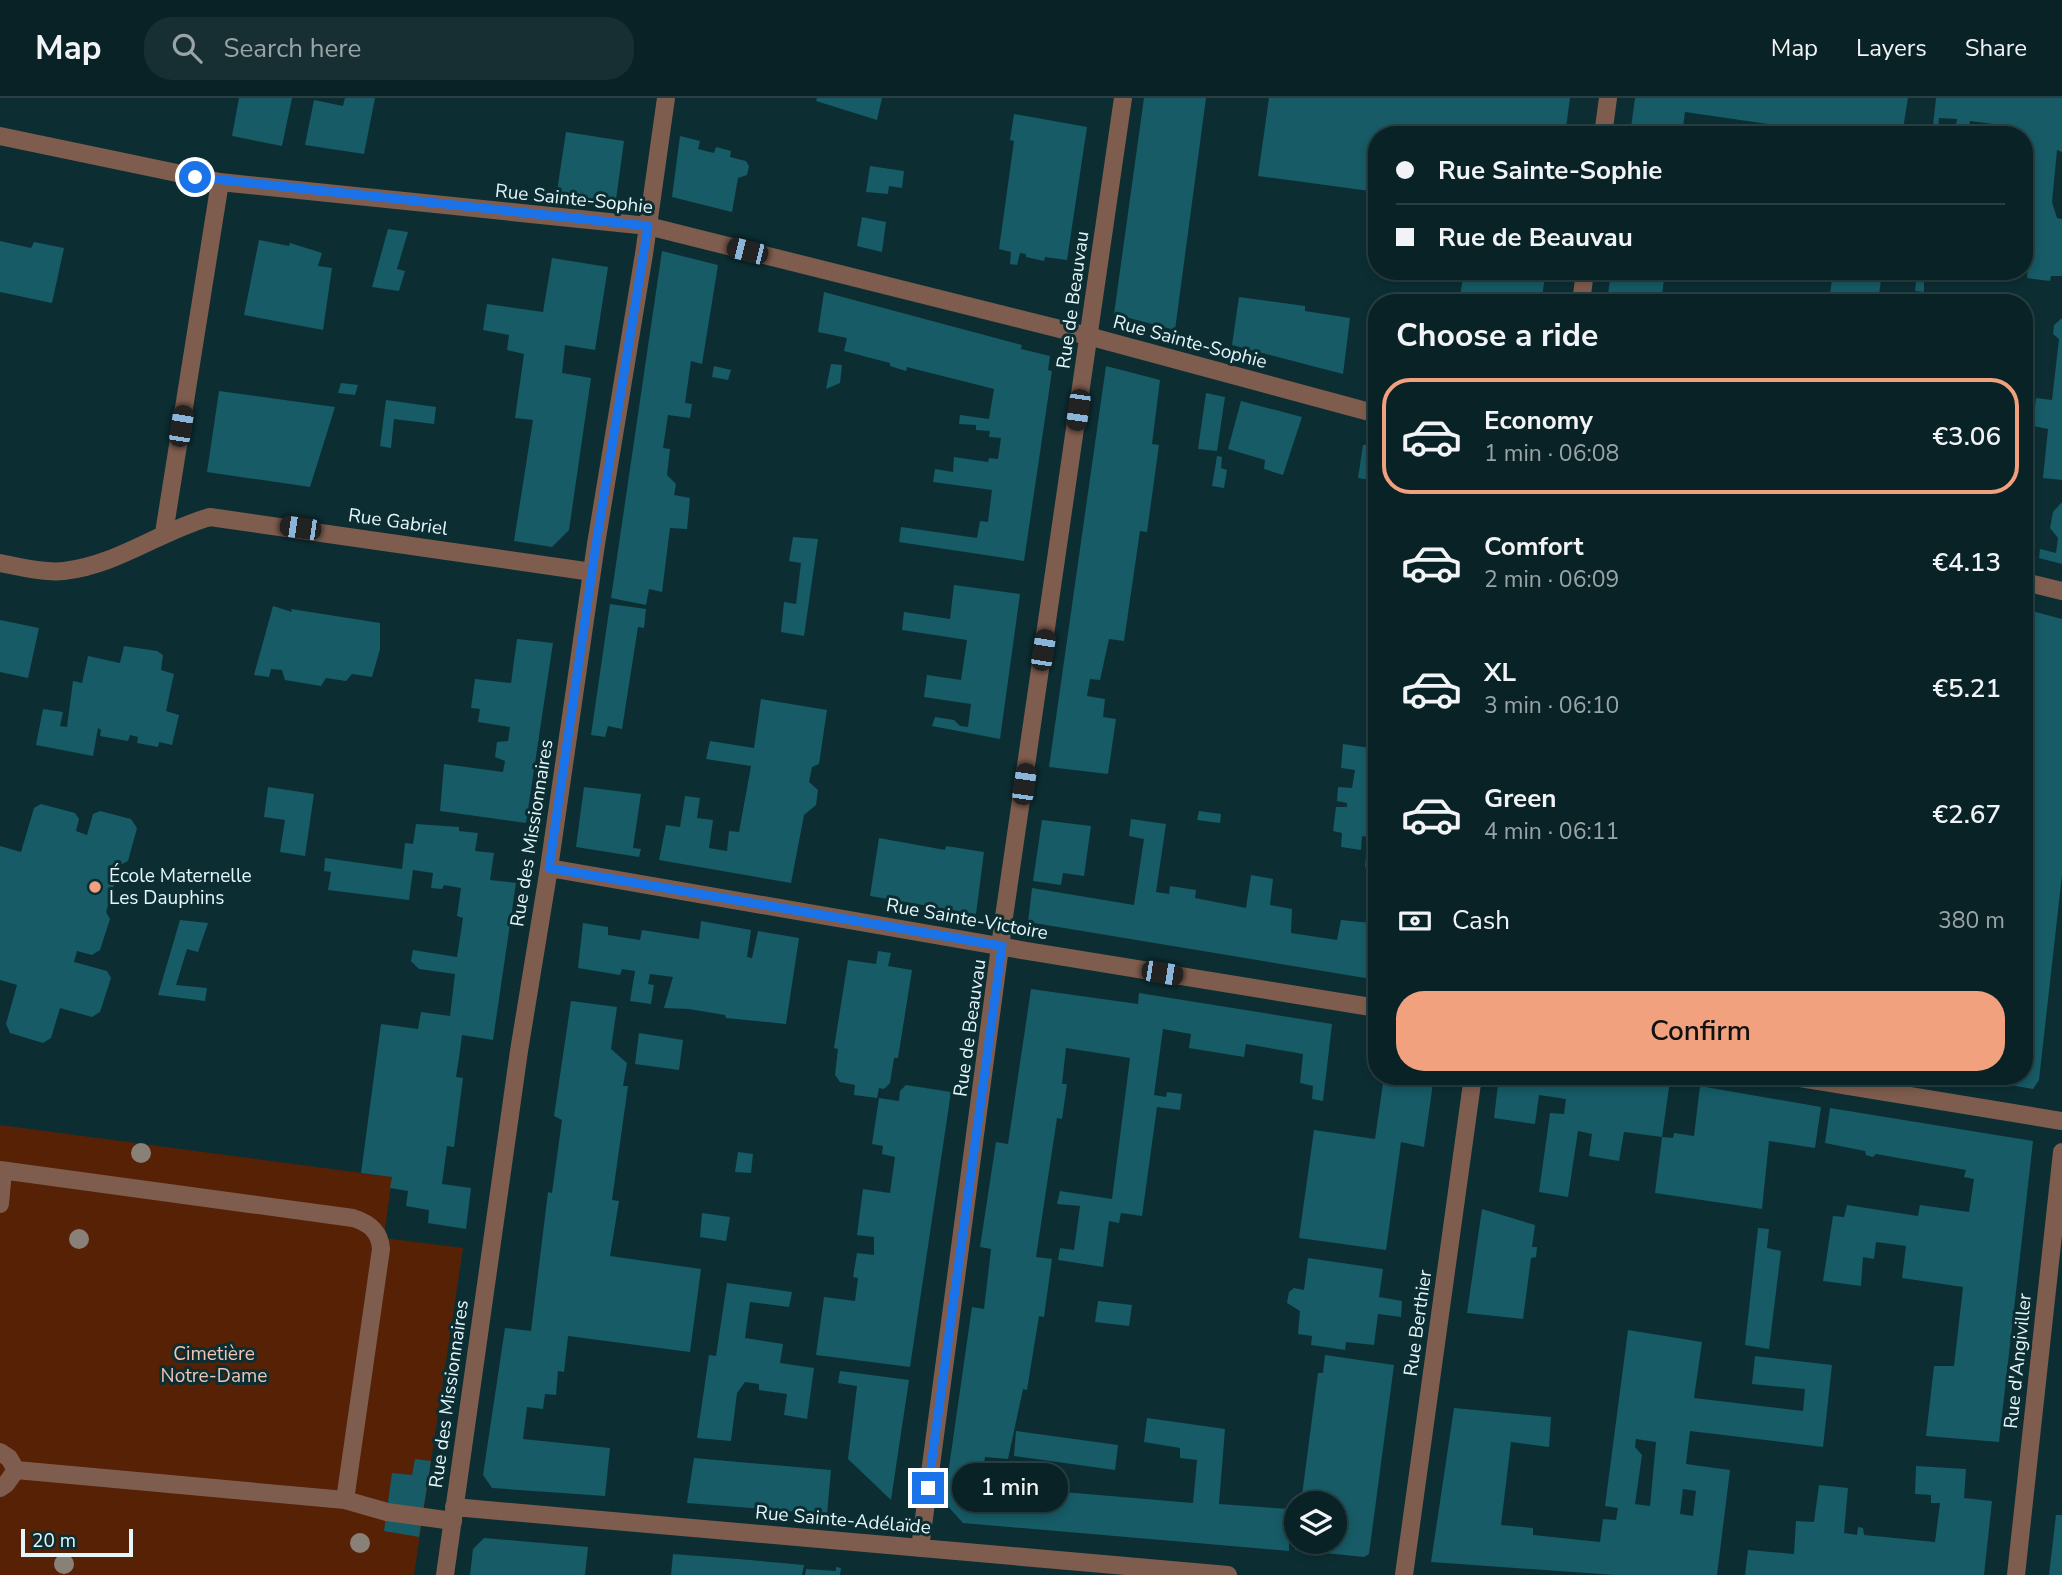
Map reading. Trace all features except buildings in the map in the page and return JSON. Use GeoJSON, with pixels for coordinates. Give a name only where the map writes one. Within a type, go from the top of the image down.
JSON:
{"type":"FeatureCollection","features":[{"type":"Feature","properties":{"kind":"street","name":"Rue des Missionnaires"},"geometry":{"type":"LineString","coordinates":[[445,1575],[517,1064],[666,98]]}},
{"type":"Feature","properties":{"kind":"street","name":"Rue de Beauvau"},"geometry":{"type":"LineString","coordinates":[[920,1548],[1002,946],[1123,98]]}},
{"type":"Feature","properties":{"kind":"street"},"geometry":{"type":"LineString","coordinates":[[1604,126],[1608,98]]}},
{"type":"Feature","properties":{"kind":"street","name":"Rue Sainte-Sophie"},"geometry":{"type":"LineString","coordinates":[[0,136],[220,182],[648,226],[1088,336],[1368,412]]}},
{"type":"Feature","properties":{"kind":"street"},"geometry":{"type":"LineString","coordinates":[[164,533],[220,182]]}},
{"type":"Feature","properties":{"kind":"street","name":"Rue Gabriel"},"geometry":{"type":"LineString","coordinates":[[0,563],[61,572],[80,568],[210,517],[592,572]]}},
{"type":"Feature","properties":{"kind":"street"},"geometry":{"type":"LineString","coordinates":[[2033,584],[2062,591]]}},
{"type":"Feature","properties":{"kind":"street","name":"Rue Sainte-Victoire"},"geometry":{"type":"LineString","coordinates":[[549,868],[1368,1007]]}},
{"type":"Feature","properties":{"kind":"street","name":"Rue Berthier"},"geometry":{"type":"LineString","coordinates":[[1404,1575],[1472,1085]]}},
{"type":"Feature","properties":{"kind":"street"},"geometry":{"type":"LineString","coordinates":[[1843,1085],[2062,1121]]}},
{"type":"Feature","properties":{"kind":"street","name":"Rue d'Angiviller"},"geometry":{"type":"LineString","coordinates":[[2016,1575],[2062,1152]]}},
{"type":"Feature","properties":{"kind":"street"},"geometry":{"type":"LineString","coordinates":[[0,1204],[1,1171],[353,1218],[372,1226],[380,1240],[381,1249],[345,1500]]}},
{"type":"Feature","properties":{"kind":"street"},"geometry":{"type":"LineString","coordinates":[[0,1452],[9,1458],[16,1469],[0,1488]]}},
{"type":"Feature","properties":{"kind":"street","name":"Rue Sainte-Adélaïde"},"geometry":{"type":"LineString","coordinates":[[16,1469],[345,1500],[387,1512],[453,1514],[920,1548],[1228,1575]]}},
{"type":"Feature","properties":{"kind":"green space","name":"Cimetière Notre-Dame"},"geometry":{"type":"Polygon","coordinates":[[[0,1125],[392,1177],[384,1238],[463,1248],[414,1575],[0,1575],[0,1125]]]}},
{"type":"Feature","properties":{"kind":"place","name":"École Maternelle Les Dauphins"},"geometry":{"type":"Point","coordinates":[95,887]}},
{"type":"Feature","properties":{"kind":"route"},"geometry":{"type":"LineString","coordinates":[[195,177],[247,185],[648,226],[596,544],[549,868],[1002,946],[928,1488]]}}]}
